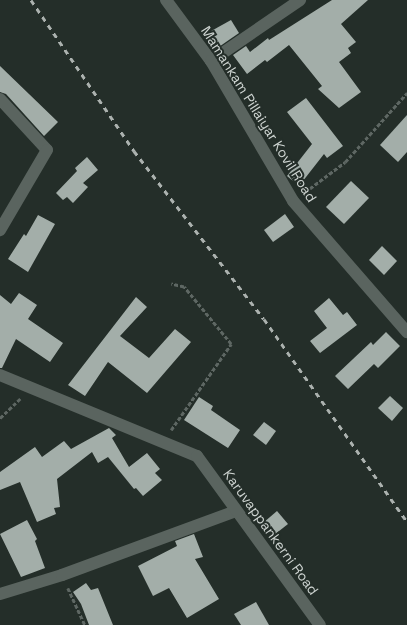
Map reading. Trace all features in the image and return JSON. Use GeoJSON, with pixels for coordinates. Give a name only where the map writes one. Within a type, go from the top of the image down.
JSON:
{"type":"FeatureCollection","features":[{"type":"Feature","properties":{"kind":"street","name":"Mamankam Pillaiyar Kovil Road"},"geometry":{"type":"LineString","coordinates":[[166,0],[211,61],[293,201],[406,329]]}},
{"type":"Feature","properties":{"kind":"street"},"geometry":{"type":"LineString","coordinates":[[211,61],[300,0]]}},
{"type":"Feature","properties":{"kind":"street"},"geometry":{"type":"LineString","coordinates":[[0,99],[47,150],[0,230]]}},
{"type":"Feature","properties":{"kind":"street"},"geometry":{"type":"LineString","coordinates":[[0,375],[163,442]]}},
{"type":"Feature","properties":{"kind":"street","name":"Karuvappankerni Road"},"geometry":{"type":"LineString","coordinates":[[163,442],[197,456],[320,625]]}},
{"type":"Feature","properties":{"kind":"street"},"geometry":{"type":"LineString","coordinates":[[0,594],[62,575],[236,510]]}},
{"type":"Feature","properties":{"kind":"path"},"geometry":{"type":"LineString","coordinates":[[293,201],[345,162],[407,93]]}},
{"type":"Feature","properties":{"kind":"path"},"geometry":{"type":"LineString","coordinates":[[163,442],[231,344],[184,287],[171,284]]}},
{"type":"Feature","properties":{"kind":"path"},"geometry":{"type":"LineString","coordinates":[[0,418],[32,388]]}},
{"type":"Feature","properties":{"kind":"path"},"geometry":{"type":"LineString","coordinates":[[62,575],[85,625]]}},
{"type":"Feature","properties":{"kind":"building"},"geometry":{"type":"Polygon","coordinates":[[[332,0],[368,0],[341,24],[356,42],[348,48],[351,53],[339,62],[361,92],[339,108],[318,89],[322,86],[289,45],[267,62],[265,60],[247,74],[233,55],[246,46],[250,52],[268,38],[269,40],[332,0]]]}},
{"type":"Feature","properties":{"kind":"building"},"geometry":{"type":"Polygon","coordinates":[[[231,20],[239,33],[213,51],[204,35],[231,20]]]}},
{"type":"Feature","properties":{"kind":"building"},"geometry":{"type":"Polygon","coordinates":[[[0,66],[58,122],[44,136],[6,94],[0,92],[0,66]]]}},
{"type":"Feature","properties":{"kind":"building"},"geometry":{"type":"Polygon","coordinates":[[[306,98],[343,146],[327,158],[324,154],[299,186],[287,176],[312,144],[287,112],[306,98]]]}},
{"type":"Feature","properties":{"kind":"building"},"geometry":{"type":"Polygon","coordinates":[[[407,115],[407,152],[398,162],[380,145],[407,115]]]}},
{"type":"Feature","properties":{"kind":"building"},"geometry":{"type":"Polygon","coordinates":[[[87,157],[98,170],[83,183],[88,187],[73,203],[67,197],[63,200],[56,193],[77,171],[75,168],[87,157]]]}},
{"type":"Feature","properties":{"kind":"building"},"geometry":{"type":"Polygon","coordinates":[[[351,181],[369,198],[344,224],[326,207],[351,181]]]}},
{"type":"Feature","properties":{"kind":"building"},"geometry":{"type":"Polygon","coordinates":[[[285,214],[294,227],[273,242],[264,230],[285,214]]]}},
{"type":"Feature","properties":{"kind":"building"},"geometry":{"type":"Polygon","coordinates":[[[38,215],[55,224],[28,272],[8,259],[24,234],[26,236],[38,215]]]}},
{"type":"Feature","properties":{"kind":"building"},"geometry":{"type":"Polygon","coordinates":[[[382,246],[397,261],[384,275],[369,260],[382,246]]]}},
{"type":"Feature","properties":{"kind":"building"},"geometry":{"type":"Polygon","coordinates":[[[19,293],[37,305],[28,319],[63,343],[50,362],[16,339],[2,368],[0,368],[0,295],[11,304],[19,293]]]}},
{"type":"Feature","properties":{"kind":"building"},"geometry":{"type":"Polygon","coordinates":[[[136,297],[147,307],[120,336],[149,358],[175,329],[191,342],[147,393],[108,362],[85,396],[68,385],[136,297]]]}},
{"type":"Feature","properties":{"kind":"building"},"geometry":{"type":"Polygon","coordinates":[[[329,298],[343,315],[347,312],[357,325],[320,353],[310,341],[327,328],[314,311],[329,298]]]}},
{"type":"Feature","properties":{"kind":"building"},"geometry":{"type":"Polygon","coordinates":[[[386,332],[400,346],[378,368],[374,364],[348,389],[335,376],[371,342],[373,345],[386,332]]]}},
{"type":"Feature","properties":{"kind":"building"},"geometry":{"type":"Polygon","coordinates":[[[390,396],[403,408],[392,421],[378,408],[390,396]]]}},
{"type":"Feature","properties":{"kind":"building"},"geometry":{"type":"Polygon","coordinates":[[[199,397],[213,406],[211,410],[240,430],[228,448],[184,420],[199,397]]]}},
{"type":"Feature","properties":{"kind":"building"},"geometry":{"type":"Polygon","coordinates":[[[264,422],[276,431],[266,445],[253,435],[264,422]]]}},
{"type":"Feature","properties":{"kind":"building"},"geometry":{"type":"Polygon","coordinates":[[[109,428],[116,435],[112,438],[129,467],[147,453],[160,469],[155,473],[162,480],[143,496],[136,488],[134,489],[108,457],[98,463],[92,452],[57,479],[60,507],[54,508],[56,514],[37,522],[20,482],[0,490],[0,472],[35,447],[42,457],[64,441],[71,449],[109,428]]]}},
{"type":"Feature","properties":{"kind":"building"},"geometry":{"type":"Polygon","coordinates":[[[277,511],[288,524],[274,535],[263,523],[277,511]]]}},
{"type":"Feature","properties":{"kind":"building"},"geometry":{"type":"Polygon","coordinates":[[[27,520],[37,539],[35,541],[45,568],[21,577],[0,534],[27,520]]]}},
{"type":"Feature","properties":{"kind":"building"},"geometry":{"type":"Polygon","coordinates":[[[194,534],[203,557],[195,559],[219,599],[187,618],[169,588],[153,596],[138,566],[177,546],[175,541],[194,534]]]}},
{"type":"Feature","properties":{"kind":"building"},"geometry":{"type":"Polygon","coordinates":[[[86,583],[91,590],[98,588],[113,625],[89,625],[81,604],[73,592],[86,583]]]}},
{"type":"Feature","properties":{"kind":"building"},"geometry":{"type":"Polygon","coordinates":[[[256,602],[269,625],[241,625],[234,614],[256,602]]]}},
{"type":"Feature","properties":{"kind":"railway"},"geometry":{"type":"LineString","coordinates":[[31,0],[134,151],[264,319],[407,522]]}}]}
